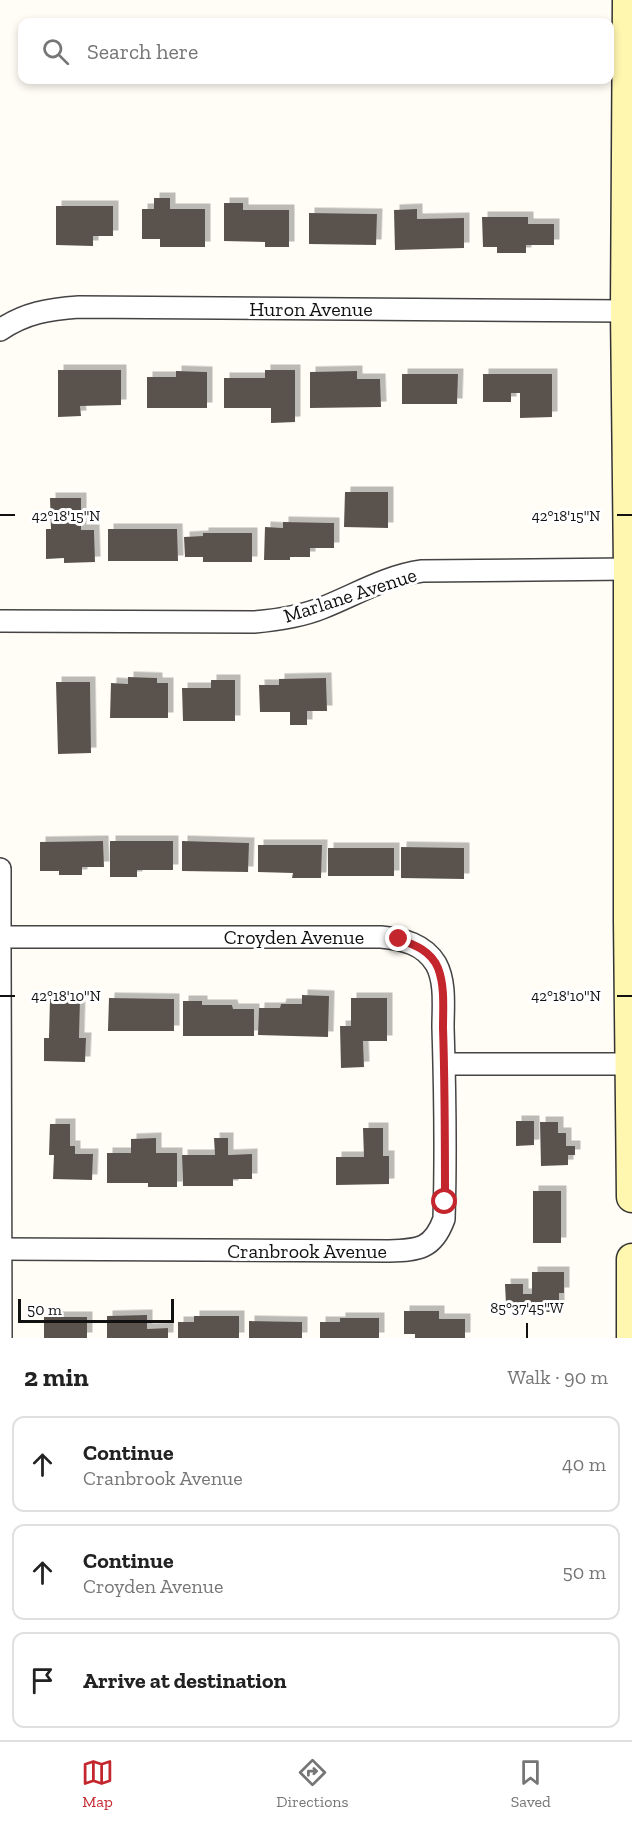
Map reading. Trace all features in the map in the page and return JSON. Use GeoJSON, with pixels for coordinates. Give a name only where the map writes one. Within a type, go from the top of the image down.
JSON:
{"type":"FeatureCollection","features":[{"type":"Feature","properties":{"kind":"street"},"geometry":{"type":"LineString","coordinates":[[628,0],[626,311],[632,1197]]}},
{"type":"Feature","properties":{"kind":"street","name":"Huron Avenue"},"geometry":{"type":"LineString","coordinates":[[0,330],[23,316],[40,311],[79,307],[626,311]]}},
{"type":"Feature","properties":{"kind":"street","name":"Marlane Avenue"},"geometry":{"type":"LineString","coordinates":[[0,621],[254,622],[299,616],[402,574],[422,571],[629,569]]}},
{"type":"Feature","properties":{"kind":"street"},"geometry":{"type":"LineString","coordinates":[[0,869],[0,936]]}},
{"type":"Feature","properties":{"kind":"street","name":"Croyden Avenue"},"geometry":{"type":"LineString","coordinates":[[0,936],[381,937],[399,939],[422,948],[438,967],[442,981],[445,1064]]}},
{"type":"Feature","properties":{"kind":"street"},"geometry":{"type":"LineString","coordinates":[[0,949],[1,1338]]}},
{"type":"Feature","properties":{"kind":"street"},"geometry":{"type":"LineString","coordinates":[[445,1064],[630,1064]]}},
{"type":"Feature","properties":{"kind":"street","name":"Cranbrook Avenue"},"geometry":{"type":"LineString","coordinates":[[0,1249],[407,1251],[422,1246],[433,1241],[444,1219],[445,1064]]}},
{"type":"Feature","properties":{"kind":"street"},"geometry":{"type":"LineString","coordinates":[[632,1259],[632,1338]]}},
{"type":"Feature","properties":{"kind":"building"},"geometry":{"type":"Polygon","coordinates":[[[154,198],[170,198],[170,209],[205,209],[205,247],[160,247],[160,239],[142,239],[142,209],[154,209],[154,198]]]}},
{"type":"Feature","properties":{"kind":"building"},"geometry":{"type":"Polygon","coordinates":[[[224,203],[243,203],[243,210],[289,210],[289,247],[265,247],[265,242],[224,241],[224,203]]]}},
{"type":"Feature","properties":{"kind":"building"},"geometry":{"type":"Polygon","coordinates":[[[56,206],[113,206],[113,236],[93,236],[93,246],[56,245],[56,206]]]}},
{"type":"Feature","properties":{"kind":"building"},"geometry":{"type":"Polygon","coordinates":[[[417,209],[417,219],[464,218],[464,248],[395,250],[394,210],[417,209]]]}},
{"type":"Feature","properties":{"kind":"building"},"geometry":{"type":"Polygon","coordinates":[[[309,213],[377,214],[376,245],[309,244],[309,213]]]}},
{"type":"Feature","properties":{"kind":"building"},"geometry":{"type":"Polygon","coordinates":[[[482,217],[528,217],[528,224],[554,224],[554,245],[526,245],[526,253],[497,253],[497,247],[483,247],[482,217]]]}},
{"type":"Feature","properties":{"kind":"building"},"geometry":{"type":"Polygon","coordinates":[[[58,370],[121,370],[121,405],[80,406],[81,416],[58,417],[58,370]]]}},
{"type":"Feature","properties":{"kind":"building"},"geometry":{"type":"Polygon","coordinates":[[[265,370],[295,370],[295,422],[271,423],[271,408],[224,408],[224,378],[265,378],[265,370]]]}},
{"type":"Feature","properties":{"kind":"building"},"geometry":{"type":"Polygon","coordinates":[[[176,371],[207,372],[207,408],[147,408],[147,377],[176,377],[176,371]]]}},
{"type":"Feature","properties":{"kind":"building"},"geometry":{"type":"Polygon","coordinates":[[[357,371],[357,379],[380,379],[381,407],[310,408],[310,372],[357,371]]]}},
{"type":"Feature","properties":{"kind":"building"},"geometry":{"type":"Polygon","coordinates":[[[402,374],[458,374],[457,404],[402,404],[402,374]]]}},
{"type":"Feature","properties":{"kind":"building"},"geometry":{"type":"Polygon","coordinates":[[[483,374],[552,374],[552,417],[520,418],[520,393],[511,393],[511,402],[483,402],[483,374]]]}},
{"type":"Feature","properties":{"kind":"building"},"geometry":{"type":"Polygon","coordinates":[[[345,492],[388,492],[388,528],[344,527],[345,492]]]}},
{"type":"Feature","properties":{"kind":"building"},"geometry":{"type":"Polygon","coordinates":[[[50,498],[81,498],[81,530],[94,530],[95,562],[64,563],[64,558],[46,559],[46,529],[51,529],[50,498]]]}},
{"type":"Feature","properties":{"kind":"building"},"geometry":{"type":"Polygon","coordinates":[[[283,522],[334,523],[334,548],[310,548],[310,557],[264,560],[265,527],[283,528],[283,522]]]}},
{"type":"Feature","properties":{"kind":"building"},"geometry":{"type":"Polygon","coordinates":[[[108,529],[177,529],[178,561],[108,561],[108,529]]]}},
{"type":"Feature","properties":{"kind":"building"},"geometry":{"type":"Polygon","coordinates":[[[203,533],[252,533],[252,562],[203,562],[203,557],[185,557],[184,537],[203,536],[203,533]]]}},
{"type":"Feature","properties":{"kind":"building"},"geometry":{"type":"Polygon","coordinates":[[[128,677],[157,678],[157,683],[168,683],[168,718],[110,718],[111,683],[128,684],[128,677]]]}},
{"type":"Feature","properties":{"kind":"building"},"geometry":{"type":"Polygon","coordinates":[[[326,678],[327,711],[307,711],[307,725],[290,725],[290,712],[260,712],[259,685],[279,685],[279,679],[326,678]]]}},
{"type":"Feature","properties":{"kind":"building"},"geometry":{"type":"Polygon","coordinates":[[[211,680],[235,680],[235,721],[183,721],[182,688],[211,688],[211,680]]]}},
{"type":"Feature","properties":{"kind":"building"},"geometry":{"type":"Polygon","coordinates":[[[56,682],[90,682],[91,753],[58,754],[56,682]]]}},
{"type":"Feature","properties":{"kind":"building"},"geometry":{"type":"Polygon","coordinates":[[[103,841],[104,867],[82,867],[82,875],[59,875],[59,871],[40,871],[40,842],[103,841]]]}},
{"type":"Feature","properties":{"kind":"building"},"geometry":{"type":"Polygon","coordinates":[[[110,841],[173,841],[173,870],[137,870],[137,877],[110,877],[110,841]]]}},
{"type":"Feature","properties":{"kind":"building"},"geometry":{"type":"Polygon","coordinates":[[[182,841],[249,843],[248,872],[182,871],[182,841]]]}},
{"type":"Feature","properties":{"kind":"building"},"geometry":{"type":"Polygon","coordinates":[[[258,845],[322,845],[321,878],[292,878],[293,873],[258,872],[258,845]]]}},
{"type":"Feature","properties":{"kind":"building"},"geometry":{"type":"Polygon","coordinates":[[[401,847],[464,848],[464,879],[401,878],[401,847]]]}},
{"type":"Feature","properties":{"kind":"building"},"geometry":{"type":"Polygon","coordinates":[[[328,848],[394,848],[394,876],[328,876],[328,848]]]}},
{"type":"Feature","properties":{"kind":"building"},"geometry":{"type":"Polygon","coordinates":[[[302,995],[329,996],[328,1037],[258,1035],[259,1008],[280,1008],[281,1004],[302,1004],[302,995]]]}},
{"type":"Feature","properties":{"kind":"building"},"geometry":{"type":"Polygon","coordinates":[[[109,998],[174,999],[174,1031],[108,1031],[109,998]]]}},
{"type":"Feature","properties":{"kind":"building"},"geometry":{"type":"Polygon","coordinates":[[[351,998],[387,998],[387,1041],[363,1041],[364,1067],[341,1068],[340,1026],[351,1026],[351,998]]]}},
{"type":"Feature","properties":{"kind":"building"},"geometry":{"type":"Polygon","coordinates":[[[50,999],[80,1000],[79,1038],[86,1038],[85,1062],[44,1061],[44,1038],[49,1038],[50,999]]]}},
{"type":"Feature","properties":{"kind":"building"},"geometry":{"type":"Polygon","coordinates":[[[183,1001],[202,1001],[202,1005],[232,1005],[233,1009],[254,1009],[254,1036],[183,1036],[183,1001]]]}},
{"type":"Feature","properties":{"kind":"building"},"geometry":{"type":"Polygon","coordinates":[[[516,1121],[534,1121],[534,1145],[516,1146],[516,1121]]]}},
{"type":"Feature","properties":{"kind":"building"},"geometry":{"type":"Polygon","coordinates":[[[540,1122],[558,1122],[558,1133],[566,1133],[566,1146],[575,1146],[575,1155],[568,1155],[568,1165],[541,1166],[540,1122]]]}},
{"type":"Feature","properties":{"kind":"building"},"geometry":{"type":"Polygon","coordinates":[[[50,1124],[70,1124],[70,1146],[75,1146],[75,1154],[93,1154],[92,1180],[53,1179],[54,1155],[49,1155],[50,1124]]]}},
{"type":"Feature","properties":{"kind":"building"},"geometry":{"type":"Polygon","coordinates":[[[363,1128],[383,1128],[383,1156],[389,1156],[389,1184],[336,1185],[336,1157],[364,1157],[363,1128]]]}},
{"type":"Feature","properties":{"kind":"building"},"geometry":{"type":"Polygon","coordinates":[[[156,1138],[156,1153],[177,1153],[177,1187],[148,1187],[148,1183],[107,1183],[107,1153],[131,1153],[131,1139],[156,1138]]]}},
{"type":"Feature","properties":{"kind":"building"},"geometry":{"type":"Polygon","coordinates":[[[214,1138],[228,1138],[228,1155],[252,1154],[252,1179],[233,1179],[233,1186],[183,1186],[182,1155],[215,1155],[214,1138]]]}},
{"type":"Feature","properties":{"kind":"building"},"geometry":{"type":"Polygon","coordinates":[[[533,1191],[561,1191],[561,1243],[533,1243],[533,1191]]]}},
{"type":"Feature","properties":{"kind":"building"},"geometry":{"type":"Polygon","coordinates":[[[532,1272],[564,1272],[564,1293],[559,1293],[559,1312],[532,1312],[531,1304],[506,1304],[505,1284],[523,1284],[523,1294],[532,1294],[532,1272]]]}},
{"type":"Feature","properties":{"kind":"building"},"geometry":{"type":"Polygon","coordinates":[[[404,1311],[439,1311],[439,1319],[465,1319],[465,1338],[415,1338],[415,1334],[404,1334],[404,1311]]]}},
{"type":"Feature","properties":{"kind":"building"},"geometry":{"type":"Polygon","coordinates":[[[147,1315],[147,1329],[168,1328],[168,1338],[107,1338],[107,1316],[147,1315]]]}},
{"type":"Feature","properties":{"kind":"building"},"geometry":{"type":"Polygon","coordinates":[[[194,1316],[239,1316],[239,1338],[178,1338],[178,1322],[194,1322],[194,1316]]]}},
{"type":"Feature","properties":{"kind":"building"},"geometry":{"type":"Polygon","coordinates":[[[44,1317],[87,1317],[87,1338],[44,1338],[44,1317]]]}},
{"type":"Feature","properties":{"kind":"building"},"geometry":{"type":"Polygon","coordinates":[[[340,1318],[379,1318],[379,1338],[320,1338],[320,1322],[340,1322],[340,1318]]]}},
{"type":"Feature","properties":{"kind":"building"},"geometry":{"type":"Polygon","coordinates":[[[249,1321],[302,1322],[302,1338],[249,1338],[249,1321]]]}},
{"type":"Feature","properties":{"kind":"route"},"geometry":{"type":"LineString","coordinates":[[399,939],[422,948],[438,967],[442,981],[445,1064],[445,1202]]}}]}
